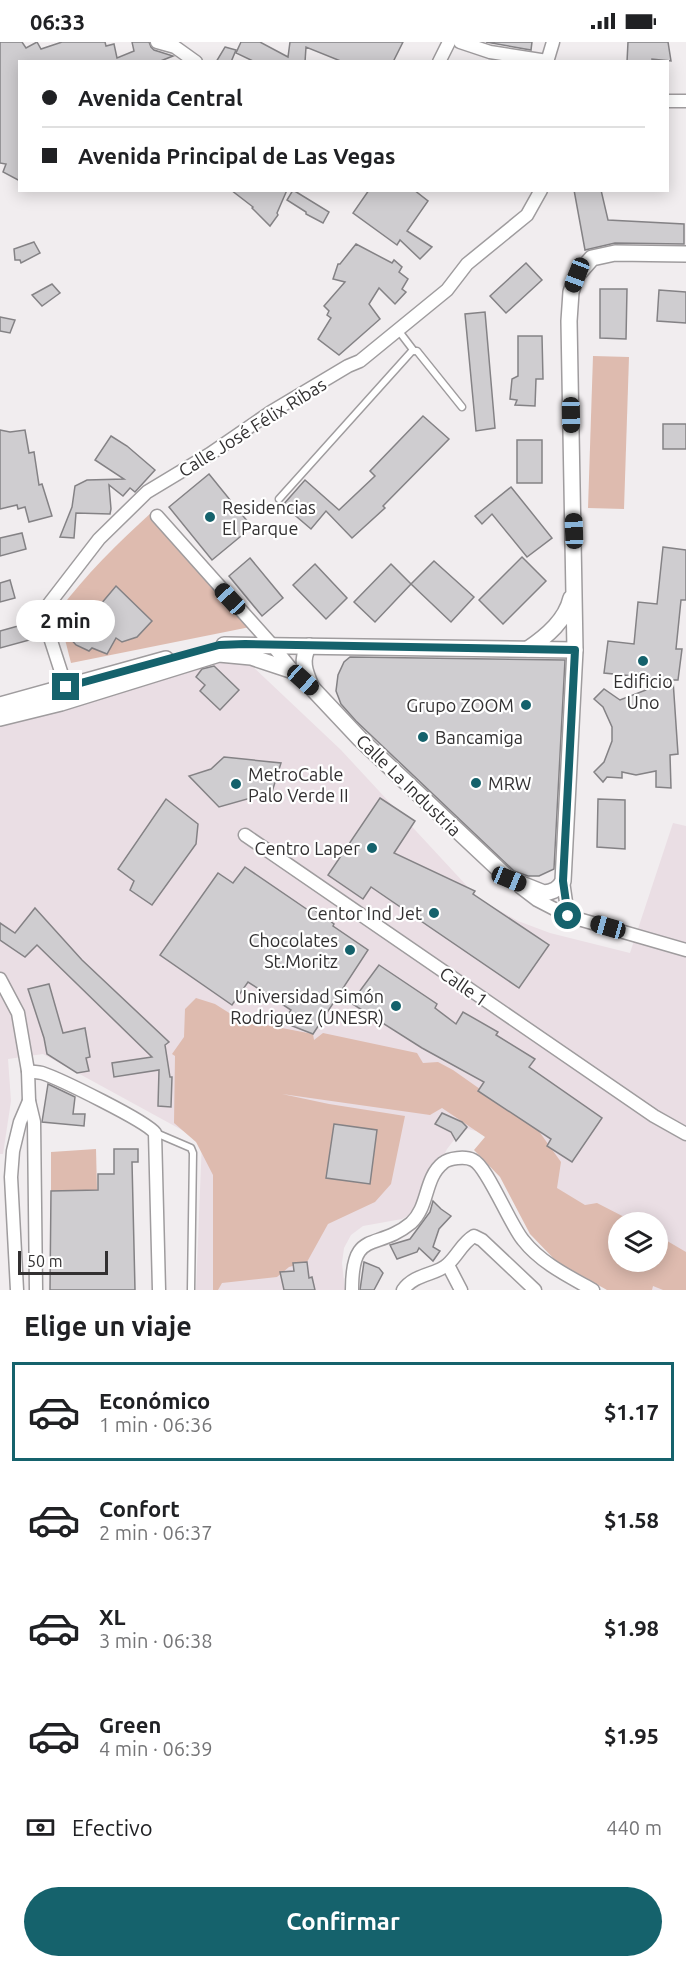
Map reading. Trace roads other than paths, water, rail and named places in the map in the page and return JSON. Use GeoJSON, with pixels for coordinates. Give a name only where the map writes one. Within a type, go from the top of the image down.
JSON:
{"type":"FeatureCollection","features":[{"type":"Feature","properties":{"kind":"street"},"geometry":{"type":"LineString","coordinates":[[157,42],[175,47],[193,60]]}},
{"type":"Feature","properties":{"kind":"street"},"geometry":{"type":"LineString","coordinates":[[440,60],[449,42]]}},
{"type":"Feature","properties":{"kind":"street"},"geometry":{"type":"LineString","coordinates":[[460,42],[490,52],[542,60]]}},
{"type":"Feature","properties":{"kind":"street"},"geometry":{"type":"LineString","coordinates":[[548,60],[553,42]]}},
{"type":"Feature","properties":{"kind":"street"},"geometry":{"type":"LineString","coordinates":[[669,101],[686,101]]}},
{"type":"Feature","properties":{"kind":"street","name":"Calle José Félix Ribas"},"geometry":{"type":"LineString","coordinates":[[66,687],[42,613],[99,539],[147,492],[210,454],[271,412],[360,361],[447,290],[467,264],[527,215],[540,192]]}},
{"type":"Feature","properties":{"kind":"street"},"geometry":{"type":"LineString","coordinates":[[568,916],[563,881],[575,650],[569,321],[571,292],[577,275],[592,258],[615,253],[686,254]]}},
{"type":"Feature","properties":{"kind":"street","name":"Calle La Industria"},"geometry":{"type":"LineString","coordinates":[[157,516],[273,646],[293,672],[312,688],[360,739],[509,879],[537,900],[568,916],[686,950]]}},
{"type":"Feature","properties":{"kind":"street"},"geometry":{"type":"LineString","coordinates":[[528,648],[550,632],[560,621],[569,605],[575,577]]}},
{"type":"Feature","properties":{"kind":"street"},"geometry":{"type":"LineString","coordinates":[[0,705],[219,645],[575,650]]}},
{"type":"Feature","properties":{"kind":"street","name":"Calle La Industria"},"geometry":{"type":"LineString","coordinates":[[309,646],[304,653],[304,667],[312,688]]}},
{"type":"Feature","properties":{"kind":"street"},"geometry":{"type":"LineString","coordinates":[[0,718],[61,703],[219,654],[251,657],[293,672]]}},
{"type":"Feature","properties":{"kind":"street"},"geometry":{"type":"LineString","coordinates":[[61,703],[66,687]]}},
{"type":"Feature","properties":{"kind":"street","name":"Calle 1"},"geometry":{"type":"LineString","coordinates":[[245,835],[595,1076],[654,1116],[686,1134]]}},
{"type":"Feature","properties":{"kind":"street","name":"Calle La Industria"},"geometry":{"type":"LineString","coordinates":[[509,879],[544,893],[556,890],[563,881]]}},
{"type":"Feature","properties":{"kind":"street"},"geometry":{"type":"LineString","coordinates":[[0,980],[18,1013],[28,1071],[29,1101],[34,1122],[36,1290]]}},
{"type":"Feature","properties":{"kind":"street"},"geometry":{"type":"LineString","coordinates":[[28,1071],[40,1072],[92,1097],[146,1125],[155,1133],[159,1290]]}},
{"type":"Feature","properties":{"kind":"street"},"geometry":{"type":"LineString","coordinates":[[17,1290],[11,1178],[13,1151],[20,1122],[29,1101]]}},
{"type":"Feature","properties":{"kind":"street"},"geometry":{"type":"LineString","coordinates":[[352,1290],[352,1271],[356,1255],[368,1243],[402,1230],[417,1218],[427,1196],[433,1174],[443,1162],[456,1158],[472,1159],[485,1170],[509,1221],[524,1242],[545,1262],[593,1290]]}},
{"type":"Feature","properties":{"kind":"street"},"geometry":{"type":"LineString","coordinates":[[403,1290],[419,1277],[447,1265],[474,1236],[482,1240],[536,1290]]}},
{"type":"Feature","properties":{"kind":"street"},"geometry":{"type":"LineString","coordinates":[[447,1265],[461,1290]]}},
{"type":"Feature","properties":{"kind":"lane"},"geometry":{"type":"LineString","coordinates":[[399,330],[462,407]]}},
{"type":"Feature","properties":{"kind":"lane"},"geometry":{"type":"LineString","coordinates":[[279,499],[414,351]]}},
{"type":"Feature","properties":{"kind":"lane"},"geometry":{"type":"LineString","coordinates":[[155,1133],[191,1148],[193,1153],[191,1290]]}},
{"type":"Feature","properties":{"kind":"place","name":"Residencias El Parque"},"geometry":{"type":"Point","coordinates":[210,517]}},
{"type":"Feature","properties":{"kind":"place","name":"Edificio Uno"},"geometry":{"type":"Point","coordinates":[643,661]}},
{"type":"Feature","properties":{"kind":"place","name":"Grupo ZOOM"},"geometry":{"type":"Point","coordinates":[526,705]}},
{"type":"Feature","properties":{"kind":"place","name":"Bancamiga"},"geometry":{"type":"Point","coordinates":[423,737]}},
{"type":"Feature","properties":{"kind":"place","name":"MRW"},"geometry":{"type":"Point","coordinates":[476,783]}},
{"type":"Feature","properties":{"kind":"place","name":"MetroCable Palo Verde II"},"geometry":{"type":"Point","coordinates":[236,784]}},
{"type":"Feature","properties":{"kind":"place","name":"Centro Laper"},"geometry":{"type":"Point","coordinates":[372,848]}},
{"type":"Feature","properties":{"kind":"place","name":"Centor Ind Jet"},"geometry":{"type":"Point","coordinates":[434,913]}},
{"type":"Feature","properties":{"kind":"place","name":"Chocolates St.Moritz"},"geometry":{"type":"Point","coordinates":[350,950]}},
{"type":"Feature","properties":{"kind":"place","name":"Universidad Simón Rodriguez (UNESR)"},"geometry":{"type":"Point","coordinates":[396,1006]}}]}
